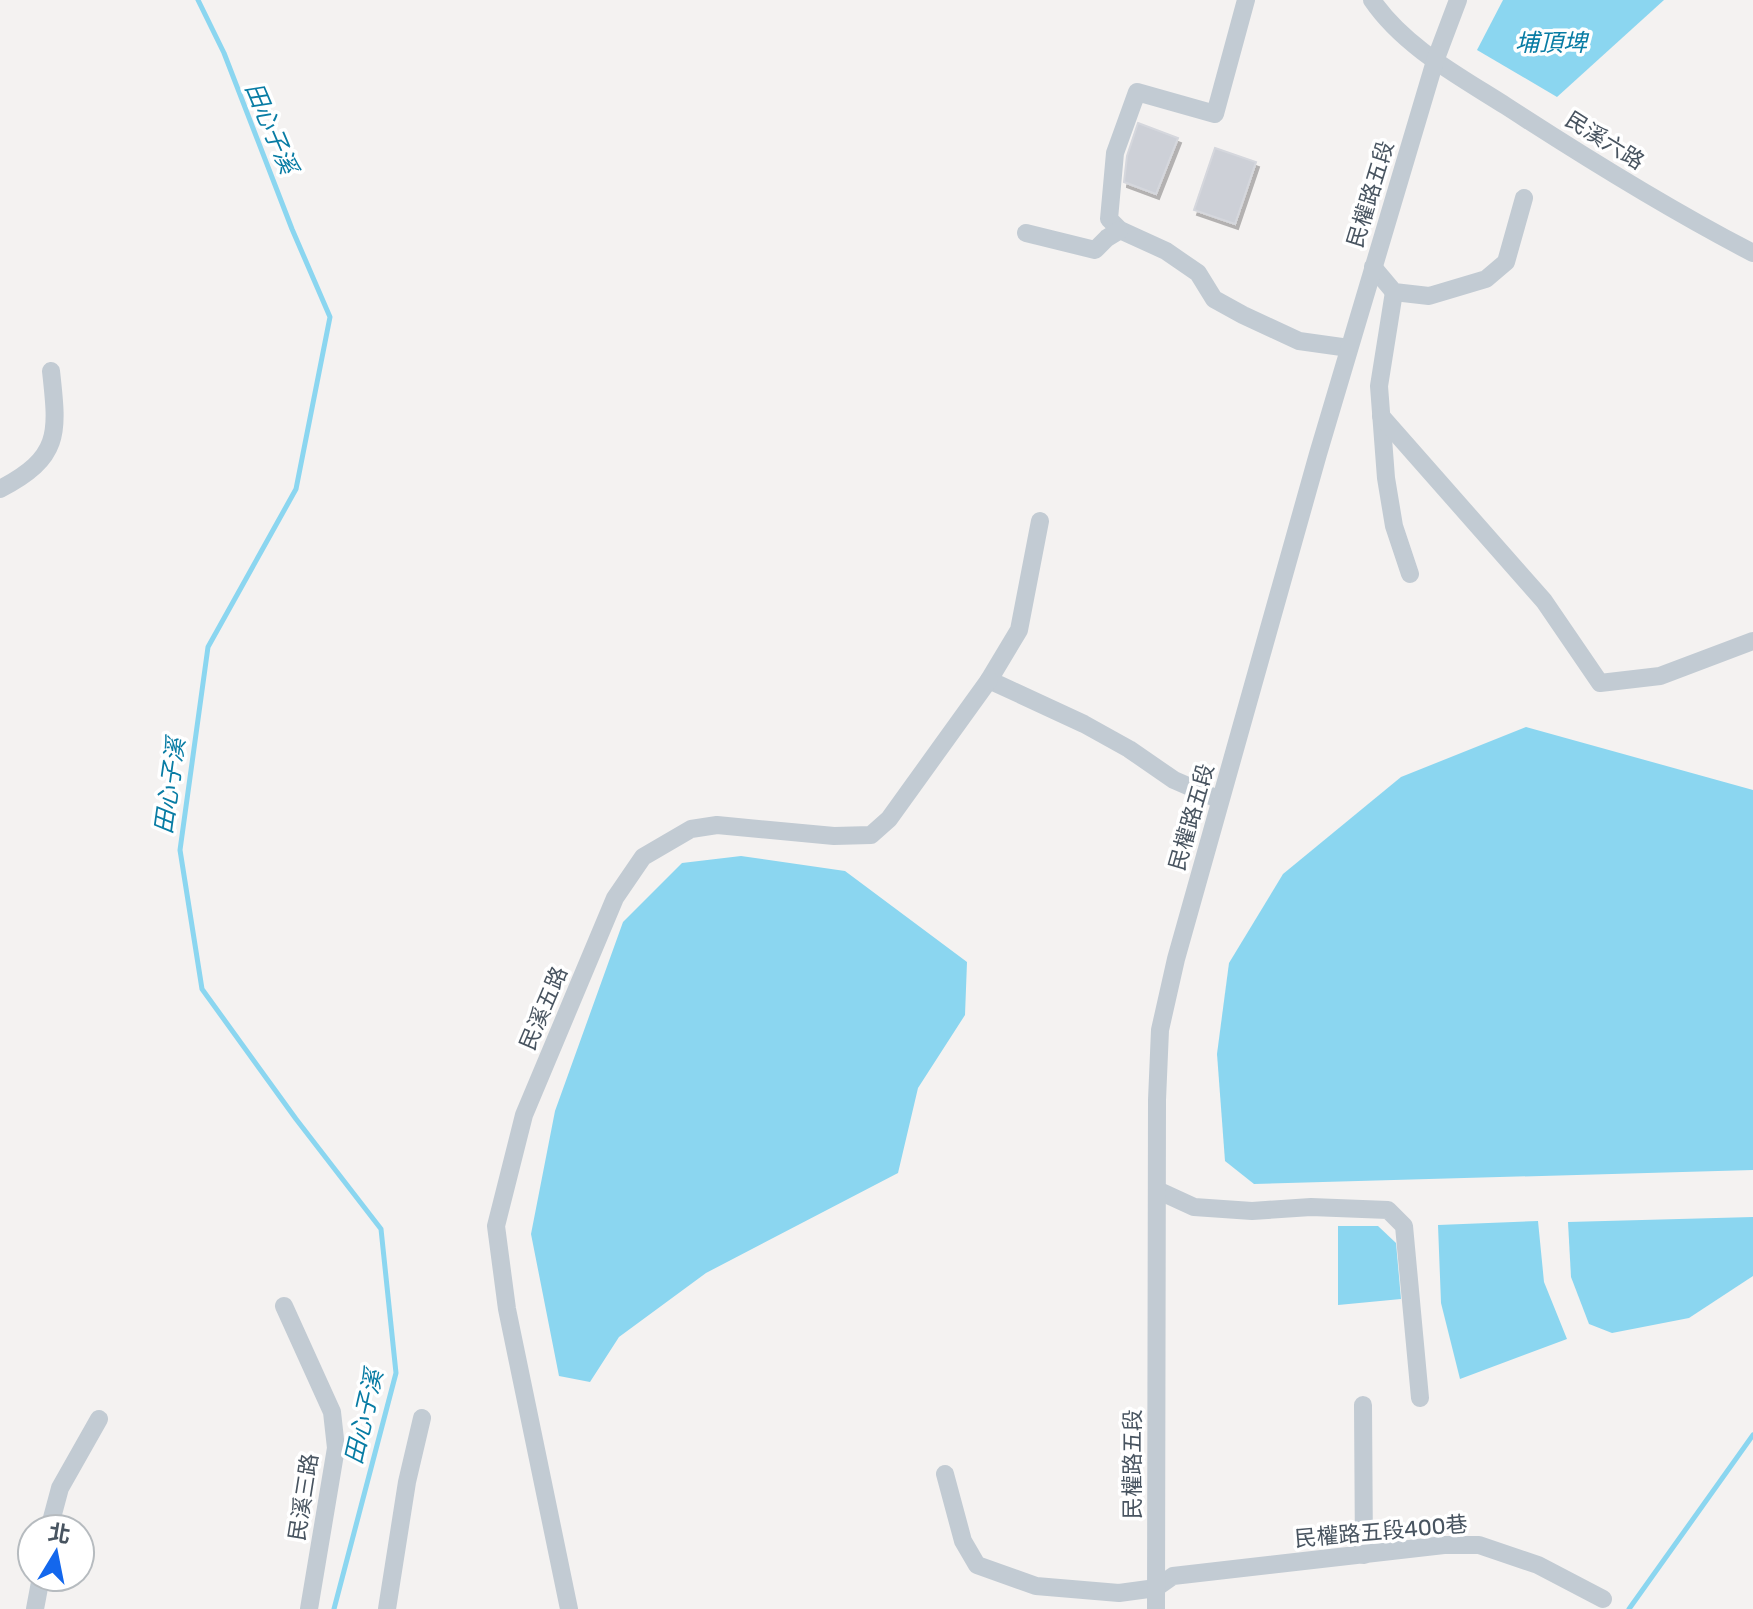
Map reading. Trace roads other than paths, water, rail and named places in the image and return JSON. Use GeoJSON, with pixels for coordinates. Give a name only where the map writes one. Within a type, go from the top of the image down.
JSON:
{"type":"FeatureCollection","features":[{"type":"Feature","properties":{"kind":"street"},"geometry":{"type":"LineString","coordinates":[[1246,0],[1215,114],[1137,92],[1115,153],[1109,219],[1120,230],[1166,251],[1198,273],[1214,299],[1243,315],[1299,341],[1349,348]]}},
{"type":"Feature","properties":{"kind":"street","name":"民溪六路"},"geometry":{"type":"LineString","coordinates":[[1372,0],[1380,12],[1435,61],[1692,222],[1753,253]]}},
{"type":"Feature","properties":{"kind":"street","name":"民權路五段"},"geometry":{"type":"LineString","coordinates":[[1156,1609],[1160,1030],[1176,959],[1220,800],[1349,348],[1435,61],[1458,0]]}},
{"type":"Feature","properties":{"kind":"street"},"geometry":{"type":"LineString","coordinates":[[1373,267],[1394,292],[1429,296],[1486,279],[1506,262],[1524,198]]}},
{"type":"Feature","properties":{"kind":"street"},"geometry":{"type":"LineString","coordinates":[[1026,233],[1095,250],[1120,230]]}},
{"type":"Feature","properties":{"kind":"street"},"geometry":{"type":"LineString","coordinates":[[1394,292],[1379,386],[1386,478],[1394,526],[1410,574]]}},
{"type":"Feature","properties":{"kind":"street"},"geometry":{"type":"LineString","coordinates":[[0,489],[28,475],[46,453],[54,437],[51,371]]}},
{"type":"Feature","properties":{"kind":"street"},"geometry":{"type":"LineString","coordinates":[[1381,416],[1544,601],[1600,683],[1660,676],[1753,641]]}},
{"type":"Feature","properties":{"kind":"street","name":"民溪五路"},"geometry":{"type":"LineString","coordinates":[[569,1609],[507,1309],[496,1226],[524,1115],[615,898],[643,857],[691,829],[717,825],[834,836],[871,835],[889,819],[989,680],[1019,630],[1040,521]]}},
{"type":"Feature","properties":{"kind":"street"},"geometry":{"type":"LineString","coordinates":[[989,680],[1084,724],[1129,749],[1174,780],[1220,800]]}},
{"type":"Feature","properties":{"kind":"street"},"geometry":{"type":"LineString","coordinates":[[1157,1190],[1194,1207],[1252,1211],[1311,1207],[1388,1210],[1404,1226],[1420,1398]]}},
{"type":"Feature","properties":{"kind":"street","name":"民溪三路"},"geometry":{"type":"LineString","coordinates":[[284,1306],[332,1412],[336,1448],[309,1609]]}},
{"type":"Feature","properties":{"kind":"street"},"geometry":{"type":"LineString","coordinates":[[1363,1405],[1364,1555]]}},
{"type":"Feature","properties":{"kind":"street"},"geometry":{"type":"LineString","coordinates":[[387,1609],[407,1482],[422,1418]]}},
{"type":"Feature","properties":{"kind":"street"},"geometry":{"type":"LineString","coordinates":[[53,1513],[60,1488],[99,1419]]}},
{"type":"Feature","properties":{"kind":"street","name":"民權路五段400巷"},"geometry":{"type":"LineString","coordinates":[[945,1474],[963,1541],[977,1565],[1036,1586],[1119,1593],[1156,1588],[1173,1576],[1444,1545],[1479,1545],[1538,1565],[1603,1599]]}},
{"type":"Feature","properties":{"kind":"water","name":"埔頂埤"},"geometry":{"type":"Polygon","coordinates":[[[1503,0],[1664,0],[1557,97],[1477,50],[1503,0]]]}},
{"type":"Feature","properties":{"kind":"water"},"geometry":{"type":"Polygon","coordinates":[[[1526,727],[1753,790],[1753,1170],[1254,1184],[1225,1161],[1217,1054],[1229,963],[1283,874],[1401,777],[1526,727]]]}},
{"type":"Feature","properties":{"kind":"water"},"geometry":{"type":"Polygon","coordinates":[[[741,856],[845,871],[967,962],[965,1015],[918,1088],[898,1173],[706,1273],[619,1337],[590,1382],[559,1376],[531,1234],[555,1111],[623,922],[682,863],[741,856]]]}},
{"type":"Feature","properties":{"kind":"water"},"geometry":{"type":"Polygon","coordinates":[[[1753,1217],[1753,1276],[1689,1318],[1612,1333],[1589,1324],[1571,1277],[1568,1222],[1753,1217]]]}},
{"type":"Feature","properties":{"kind":"water"},"geometry":{"type":"Polygon","coordinates":[[[1538,1221],[1544,1282],[1567,1339],[1460,1379],[1441,1303],[1438,1225],[1538,1221]]]}},
{"type":"Feature","properties":{"kind":"water"},"geometry":{"type":"Polygon","coordinates":[[[1338,1226],[1378,1226],[1396,1243],[1401,1299],[1338,1305],[1338,1226]]]}},
{"type":"Feature","properties":{"kind":"waterway","name":"田心子溪"},"geometry":{"type":"LineString","coordinates":[[198,0],[224,53],[292,229],[330,317],[296,489],[208,647],[180,850],[202,989],[381,1229],[396,1373],[334,1609]]}},
{"type":"Feature","properties":{"kind":"waterway"},"geometry":{"type":"LineString","coordinates":[[1629,1609],[1753,1435]]}}]}
